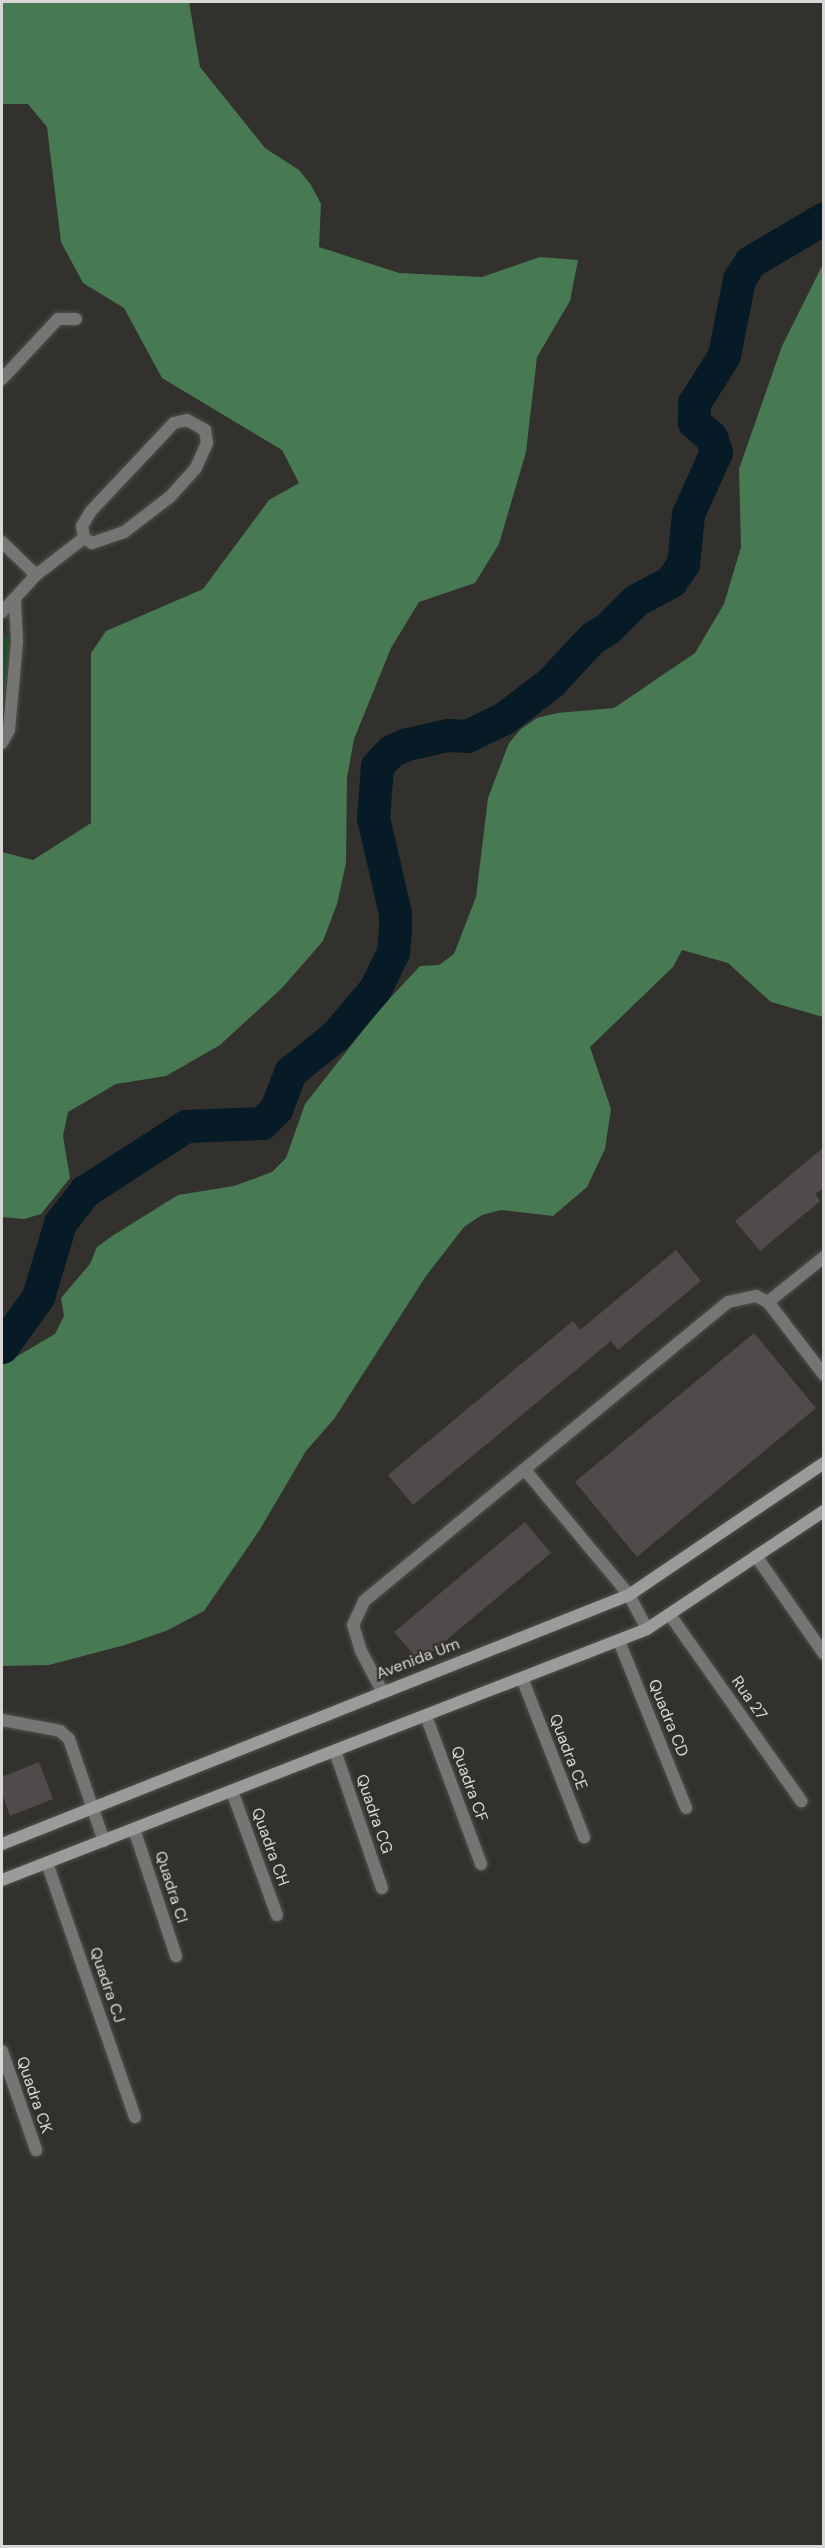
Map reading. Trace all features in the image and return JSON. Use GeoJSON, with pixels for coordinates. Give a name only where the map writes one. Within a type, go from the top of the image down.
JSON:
{"type":"FeatureCollection","features":[{"type":"Feature","properties":{"kind":"street"},"geometry":{"type":"LineString","coordinates":[[2,379],[58,319],[76,319]]}},
{"type":"Feature","properties":{"kind":"street"},"geometry":{"type":"LineString","coordinates":[[187,420],[205,430],[204,455],[171,496],[124,532],[92,543],[84,538],[82,526],[91,511],[174,423],[187,420]]}},
{"type":"Feature","properties":{"kind":"street"},"geometry":{"type":"LineString","coordinates":[[2,612],[15,601],[36,575],[84,538]]}},
{"type":"Feature","properties":{"kind":"street"},"geometry":{"type":"LineString","coordinates":[[2,542],[36,575]]}},
{"type":"Feature","properties":{"kind":"street"},"geometry":{"type":"LineString","coordinates":[[2,743],[10,719],[17,642],[15,601]]}},
{"type":"Feature","properties":{"kind":"street"},"geometry":{"type":"LineString","coordinates":[[768,1302],[824,1257]]}},
{"type":"Feature","properties":{"kind":"street"},"geometry":{"type":"LineString","coordinates":[[382,1691],[361,1651],[353,1625],[364,1601],[728,1302],[756,1296],[768,1302],[824,1375]]}},
{"type":"Feature","properties":{"kind":"street","name":"Avenida Um"},"geometry":{"type":"LineString","coordinates":[[2,1844],[382,1691],[629,1595],[824,1463]]}},
{"type":"Feature","properties":{"kind":"street"},"geometry":{"type":"LineString","coordinates":[[525,1470],[629,1595],[647,1629]]}},
{"type":"Feature","properties":{"kind":"street"},"geometry":{"type":"LineString","coordinates":[[2,1880],[647,1629],[824,1511]]}},
{"type":"Feature","properties":{"kind":"street"},"geometry":{"type":"LineString","coordinates":[[756,1556],[824,1654]]}},
{"type":"Feature","properties":{"kind":"street","name":"Rua 27"},"geometry":{"type":"LineString","coordinates":[[669,1615],[801,1801]]}},
{"type":"Feature","properties":{"kind":"street","name":"Quadra CD"},"geometry":{"type":"LineString","coordinates":[[619,1641],[686,1808]]}},
{"type":"Feature","properties":{"kind":"street","name":"Quadra CE"},"geometry":{"type":"LineString","coordinates":[[522,1678],[584,1838]]}},
{"type":"Feature","properties":{"kind":"street","name":"Quadra CF"},"geometry":{"type":"LineString","coordinates":[[426,1716],[481,1864]]}},
{"type":"Feature","properties":{"kind":"street"},"geometry":{"type":"LineString","coordinates":[[2,1720],[60,1731],[69,1739],[104,1841]]}},
{"type":"Feature","properties":{"kind":"street","name":"Quadra CG"},"geometry":{"type":"LineString","coordinates":[[335,1751],[382,1888]]}},
{"type":"Feature","properties":{"kind":"street","name":"Quadra CH"},"geometry":{"type":"LineString","coordinates":[[232,1791],[277,1915]]}},
{"type":"Feature","properties":{"kind":"street","name":"Quadra CI"},"geometry":{"type":"LineString","coordinates":[[134,1829],[176,1956]]}},
{"type":"Feature","properties":{"kind":"street","name":"Quadra CJ"},"geometry":{"type":"LineString","coordinates":[[47,1863],[135,2117]]}},
{"type":"Feature","properties":{"kind":"street","name":"Quadra CK"},"geometry":{"type":"LineString","coordinates":[[2,2051],[36,2150]]}},
{"type":"Feature","properties":{"kind":"green space"},"geometry":{"type":"Polygon","coordinates":[[[2,2],[189,2],[200,67],[265,148],[299,170],[311,185],[321,204],[319,247],[399,273],[482,277],[540,257],[578,260],[570,301],[537,357],[526,452],[499,544],[475,583],[419,602],[391,648],[354,739],[347,778],[346,863],[337,904],[323,941],[282,988],[220,1045],[166,1076],[116,1084],[68,1112],[63,1136],[70,1178],[41,1214],[24,1219],[2,1217],[2,852],[33,860],[91,823],[91,653],[106,631],[203,589],[269,500],[299,483],[282,450],[162,378],[124,308],[83,283],[61,242],[47,127],[28,104],[2,104],[2,2]]]}},
{"type":"Feature","properties":{"kind":"green space"},"geometry":{"type":"Polygon","coordinates":[[[823,264],[823,1017],[771,1002],[728,963],[682,950],[673,967],[590,1047],[611,1109],[605,1149],[587,1187],[553,1216],[501,1210],[482,1215],[464,1227],[426,1276],[334,1419],[306,1451],[259,1531],[204,1611],[166,1631],[125,1645],[49,1665],[2,1666],[2,1365],[55,1334],[64,1316],[61,1298],[90,1264],[97,1247],[112,1236],[178,1195],[234,1186],[272,1172],[286,1158],[305,1104],[379,1010],[420,966],[439,965],[454,954],[476,897],[488,798],[509,743],[521,729],[537,718],[557,713],[614,708],[695,653],[724,604],[741,547],[739,469],[782,346],[823,264]]]}},
{"type":"Feature","properties":{"kind":"green space"},"geometry":{"type":"Polygon","coordinates":[[[2,631],[10,643],[2,729],[2,631]]]}},
{"type":"Feature","properties":{"kind":"building"},"geometry":{"type":"Polygon","coordinates":[[[824,1147],[824,1188],[815,1194],[820,1201],[760,1251],[735,1221],[824,1147]]]}},
{"type":"Feature","properties":{"kind":"building"},"geometry":{"type":"Polygon","coordinates":[[[676,1250],[701,1281],[618,1350],[611,1341],[413,1505],[388,1475],[573,1321],[580,1330],[676,1250]]]}},
{"type":"Feature","properties":{"kind":"building"},"geometry":{"type":"Polygon","coordinates":[[[754,1333],[816,1408],[637,1557],[575,1482],[754,1333]]]}},
{"type":"Feature","properties":{"kind":"building"},"geometry":{"type":"Polygon","coordinates":[[[525,1522],[551,1553],[420,1662],[394,1632],[525,1522]]]}},
{"type":"Feature","properties":{"kind":"building"},"geometry":{"type":"Polygon","coordinates":[[[39,1762],[53,1799],[10,1816],[2,1793],[2,1777],[39,1762]]]}},
{"type":"Feature","properties":{"kind":"waterway"},"geometry":{"type":"LineString","coordinates":[[2,1347],[38,1297],[60,1223],[85,1191],[186,1126],[262,1123],[276,1109],[290,1072],[336,1035],[375,989],[393,952],[395,931],[395,913],[373,818],[377,766],[391,751],[407,744],[448,735],[467,736],[504,718],[550,683],[592,638],[608,628],[636,600],[671,581],[683,564],[688,514],[716,452],[711,437],[694,422],[694,403],[724,355],[739,279],[750,262],[824,218]]}}]}
